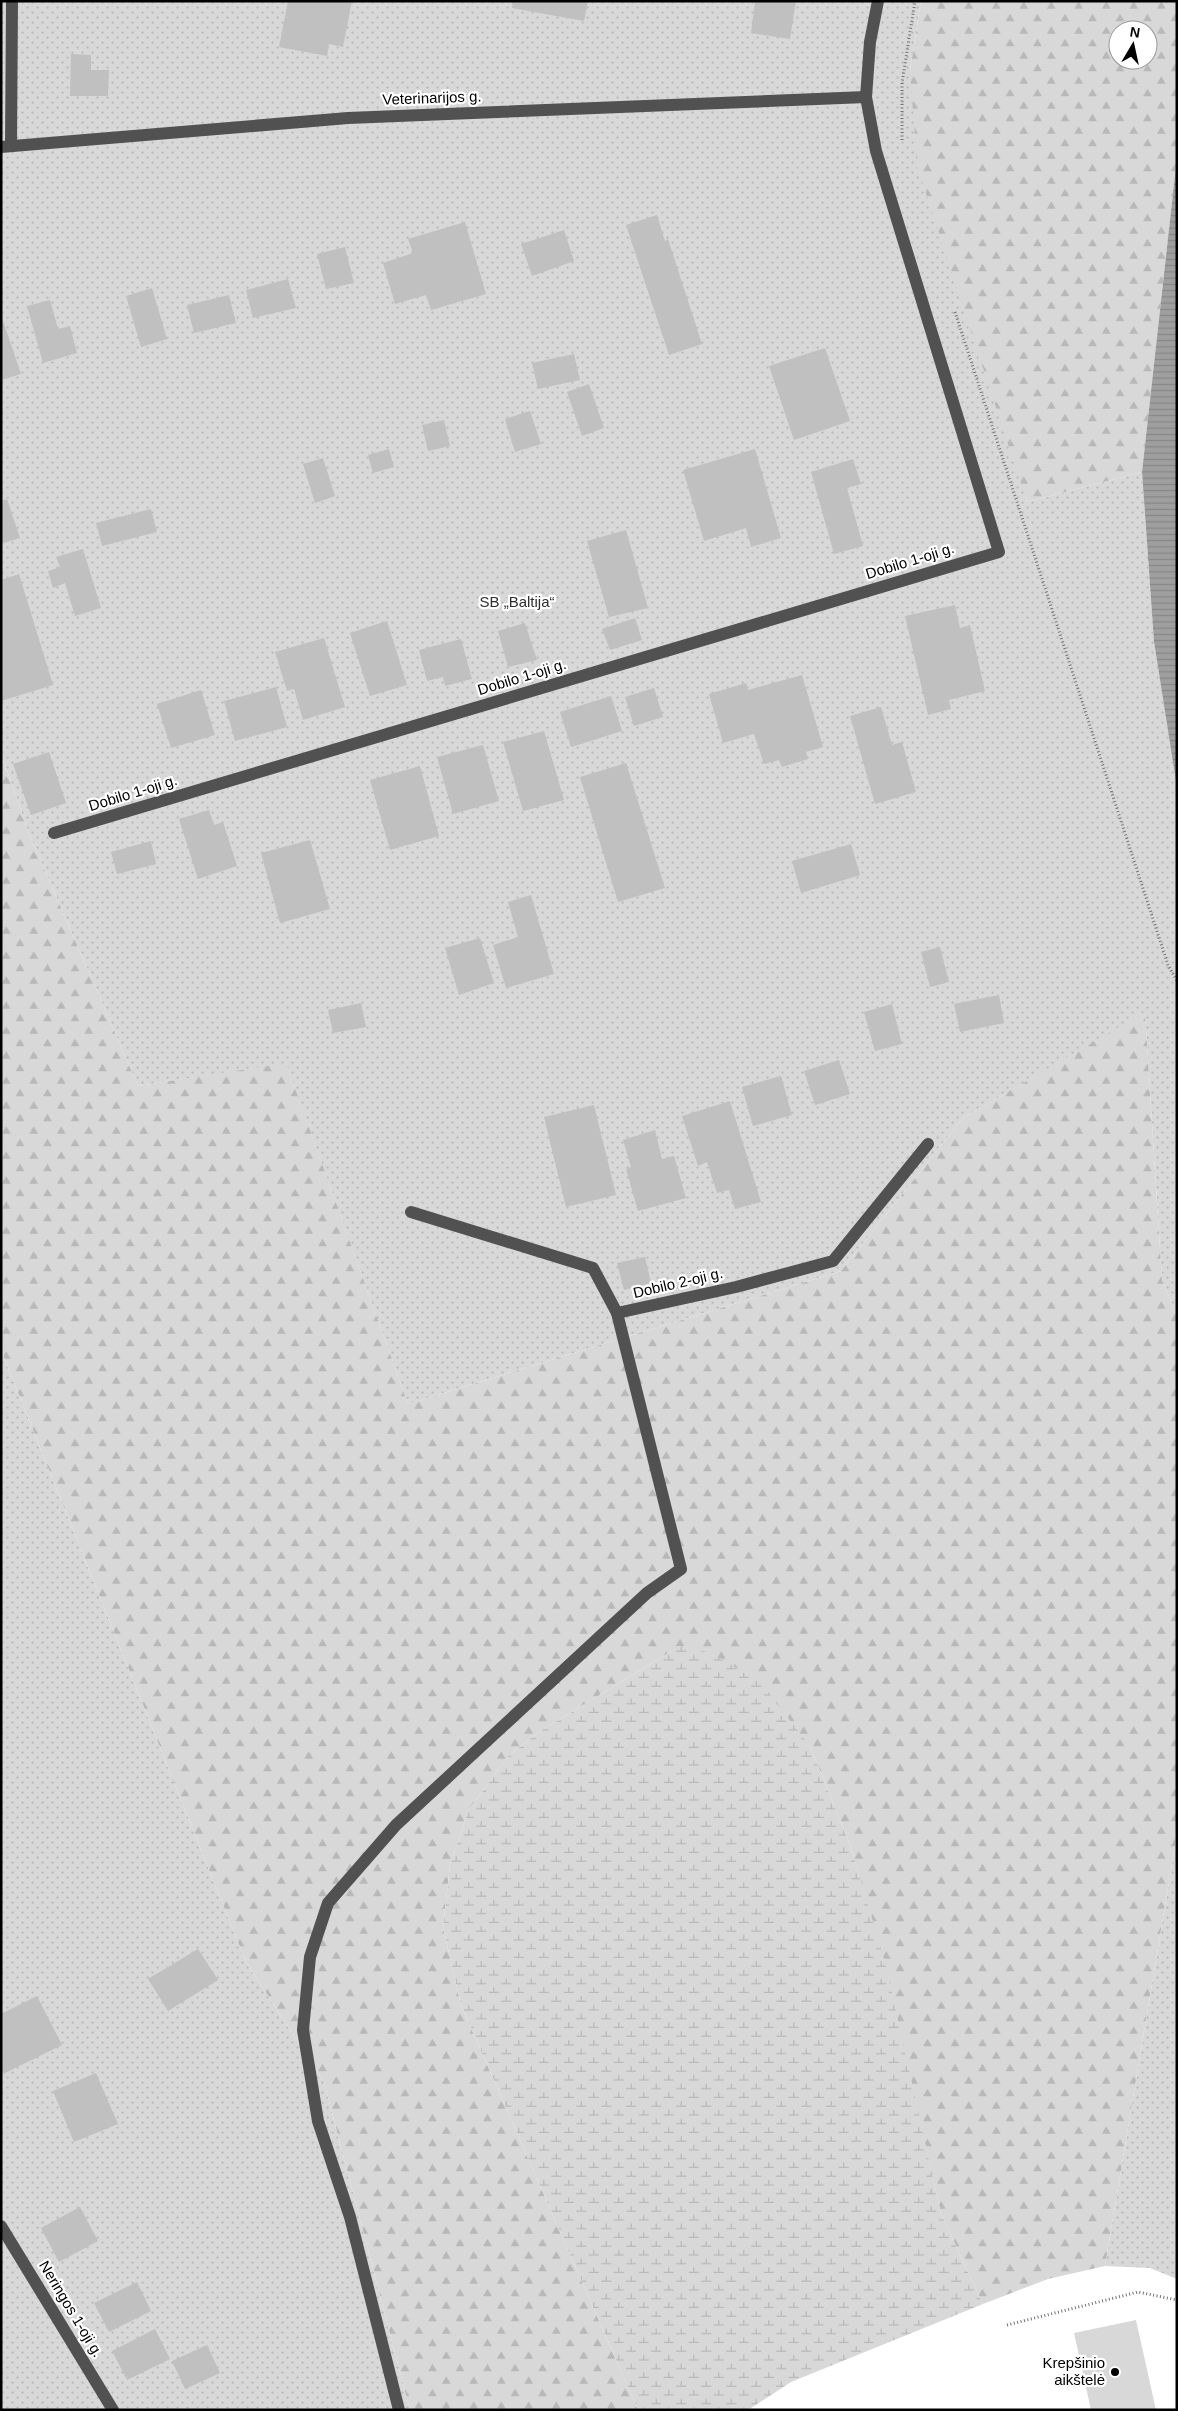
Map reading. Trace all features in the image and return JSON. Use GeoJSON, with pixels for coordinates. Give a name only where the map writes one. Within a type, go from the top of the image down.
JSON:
{"type":"FeatureCollection","features":[{"type":"Feature","properties":{"kind":"street"},"geometry":{"type":"LineString","coordinates":[[6,146],[12,1]]}},
{"type":"Feature","properties":{"kind":"street"},"geometry":{"type":"LineString","coordinates":[[866,97],[870,42],[878,1]]}},
{"type":"Feature","properties":{"kind":"street","name":"Veterinarijos g."},"geometry":{"type":"LineString","coordinates":[[6,146],[348,118],[866,97]]}},
{"type":"Feature","properties":{"kind":"street","name":"Dobilo 1-oji g."},"geometry":{"type":"LineString","coordinates":[[54,834],[998,552],[876,151],[866,97]]}},
{"type":"Feature","properties":{"kind":"street","name":"Dobilo 2-oji g."},"geometry":{"type":"LineString","coordinates":[[411,1212],[594,1268],[617,1313],[833,1261],[928,1144]]}},
{"type":"Feature","properties":{"kind":"street"},"geometry":{"type":"LineString","coordinates":[[398,2410],[350,2217],[318,2121],[303,2030],[310,1957],[328,1903],[396,1825],[647,1594],[681,1569],[617,1313]]}},
{"type":"Feature","properties":{"kind":"street","name":"Neringos 1-oji g."},"geometry":{"type":"LineString","coordinates":[[1,2226],[113,2410]]}},
{"type":"Feature","properties":{"kind":"path"},"geometry":{"type":"LineString","coordinates":[[902,149],[902,83],[915,1]]}},
{"type":"Feature","properties":{"kind":"path"},"geometry":{"type":"LineString","coordinates":[[954,309],[1168,965],[1177,982]]}},
{"type":"Feature","properties":{"kind":"path"},"geometry":{"type":"LineString","coordinates":[[1007,2325],[1138,2292],[1177,2300]]}},
{"type":"Feature","properties":{"kind":"green space","name":"SB „Baltija“"},"geometry":{"type":"Polygon","coordinates":[[[1,1],[921,1],[910,70],[1027,502],[1142,472],[1154,642],[1177,788],[1177,1316],[1162,1280],[1145,1013],[963,1118],[841,1271],[408,1404],[286,1064],[138,1086],[29,834],[1,753],[1,1]]]}},
{"type":"Feature","properties":{"kind":"green space"},"geometry":{"type":"Polygon","coordinates":[[[921,1],[1177,1],[1177,157],[1142,472],[1027,502],[917,166],[910,70],[921,1]]]}},
{"type":"Feature","properties":{"kind":"green space"},"geometry":{"type":"Polygon","coordinates":[[[1,753],[29,834],[138,1086],[286,1063],[408,1404],[841,1271],[963,1118],[1145,1012],[1162,1280],[1177,1316],[1177,1811],[1175,1846],[1105,2266],[1048,2279],[983,2304],[941,2214],[884,1962],[851,1847],[810,1746],[680,1646],[539,1732],[508,1756],[468,1811],[450,1865],[443,1927],[461,2005],[638,2410],[410,2410],[324,2082],[246,1962],[1,1350],[1,753]]]}},
{"type":"Feature","properties":{"kind":"green space"},"geometry":{"type":"Polygon","coordinates":[[[1,1350],[246,1962],[324,2082],[410,2410],[1,2410],[1,1350]]]}},
{"type":"Feature","properties":{"kind":"green space"},"geometry":{"type":"Polygon","coordinates":[[[680,1646],[712,1653],[761,1683],[810,1746],[851,1847],[885,1962],[941,2214],[983,2304],[791,2382],[748,2410],[638,2410],[461,2005],[443,1927],[450,1865],[468,1811],[508,1756],[539,1732],[680,1646]]]}},
{"type":"Feature","properties":{"kind":"green space"},"geometry":{"type":"Polygon","coordinates":[[[1177,1811],[1177,2279],[1150,2268],[1105,2266],[1175,1846],[1177,1811]]]}},
{"type":"Feature","properties":{"kind":"green space","name":"Krepšinio aikštelė"},"geometry":{"type":"Polygon","coordinates":[[[1136,2320],[1156,2410],[1091,2410],[1074,2333],[1136,2320]]]}},
{"type":"Feature","properties":{"kind":"shaded area"},"geometry":{"type":"Polygon","coordinates":[[[1177,157],[1177,788],[1154,642],[1142,472],[1177,157]]]}},
{"type":"Feature","properties":{"kind":"building"},"geometry":{"type":"Polygon","coordinates":[[[288,1],[352,1],[343,47],[329,44],[327,56],[279,47],[288,1]]]}},
{"type":"Feature","properties":{"kind":"building"},"geometry":{"type":"Polygon","coordinates":[[[513,1],[588,1],[584,21],[512,8],[513,1]]]}},
{"type":"Feature","properties":{"kind":"building"},"geometry":{"type":"Polygon","coordinates":[[[755,1],[796,1],[790,39],[751,33],[755,1]]]}},
{"type":"Feature","properties":{"kind":"building"},"geometry":{"type":"Polygon","coordinates":[[[71,54],[91,55],[91,70],[109,70],[108,96],[70,96],[71,54]]]}},
{"type":"Feature","properties":{"kind":"building"},"geometry":{"type":"Polygon","coordinates":[[[657,215],[665,241],[668,239],[702,344],[669,355],[626,225],[657,215]]]}},
{"type":"Feature","properties":{"kind":"building"},"geometry":{"type":"Polygon","coordinates":[[[465,222],[486,294],[431,310],[426,295],[395,304],[383,263],[413,253],[408,239],[465,222]]]}},
{"type":"Feature","properties":{"kind":"building"},"geometry":{"type":"Polygon","coordinates":[[[564,230],[574,261],[532,276],[521,244],[564,230]]]}},
{"type":"Feature","properties":{"kind":"building"},"geometry":{"type":"Polygon","coordinates":[[[345,247],[354,283],[326,289],[317,254],[345,247]]]}},
{"type":"Feature","properties":{"kind":"building"},"geometry":{"type":"Polygon","coordinates":[[[288,279],[296,308],[253,318],[246,290],[288,279]]]}},
{"type":"Feature","properties":{"kind":"building"},"geometry":{"type":"Polygon","coordinates":[[[152,288],[167,339],[141,347],[126,296],[152,288]]]}},
{"type":"Feature","properties":{"kind":"building"},"geometry":{"type":"Polygon","coordinates":[[[229,295],[236,323],[194,333],[187,305],[229,295]]]}},
{"type":"Feature","properties":{"kind":"building"},"geometry":{"type":"Polygon","coordinates":[[[50,300],[58,329],[70,326],[77,353],[43,363],[27,306],[50,300]]]}},
{"type":"Feature","properties":{"kind":"building"},"geometry":{"type":"Polygon","coordinates":[[[1,315],[21,374],[1,380],[1,315]]]}},
{"type":"Feature","properties":{"kind":"building"},"geometry":{"type":"Polygon","coordinates":[[[825,348],[850,421],[794,440],[769,366],[825,348]]]}},
{"type":"Feature","properties":{"kind":"building"},"geometry":{"type":"Polygon","coordinates":[[[574,354],[580,380],[538,389],[532,363],[574,354]]]}},
{"type":"Feature","properties":{"kind":"building"},"geometry":{"type":"Polygon","coordinates":[[[589,384],[604,428],[582,436],[567,392],[589,384]]]}},
{"type":"Feature","properties":{"kind":"building"},"geometry":{"type":"Polygon","coordinates":[[[530,411],[541,444],[515,452],[505,419],[530,411]]]}},
{"type":"Feature","properties":{"kind":"building"},"geometry":{"type":"Polygon","coordinates":[[[444,420],[450,446],[428,451],[422,425],[444,420]]]}},
{"type":"Feature","properties":{"kind":"building"},"geometry":{"type":"Polygon","coordinates":[[[389,449],[394,467],[373,473],[368,455],[389,449]]]}},
{"type":"Feature","properties":{"kind":"building"},"geometry":{"type":"Polygon","coordinates":[[[755,449],[781,538],[751,547],[746,528],[704,541],[683,470],[755,449]]]}},
{"type":"Feature","properties":{"kind":"building"},"geometry":{"type":"Polygon","coordinates":[[[323,458],[335,496],[315,503],[303,464],[323,458]]]}},
{"type":"Feature","properties":{"kind":"building"},"geometry":{"type":"Polygon","coordinates":[[[853,459],[861,484],[847,488],[863,546],[834,554],[811,472],[853,459]]]}},
{"type":"Feature","properties":{"kind":"building"},"geometry":{"type":"Polygon","coordinates":[[[7,499],[20,538],[1,544],[1,501],[7,499]]]}},
{"type":"Feature","properties":{"kind":"building"},"geometry":{"type":"Polygon","coordinates":[[[151,509],[157,532],[102,546],[96,523],[151,509]]]}},
{"type":"Feature","properties":{"kind":"building"},"geometry":{"type":"Polygon","coordinates":[[[626,530],[648,608],[609,617],[587,541],[626,530]]]}},
{"type":"Feature","properties":{"kind":"building"},"geometry":{"type":"Polygon","coordinates":[[[83,549],[101,608],[75,616],[65,583],[53,588],[48,571],[60,567],[56,557],[83,549]]]}},
{"type":"Feature","properties":{"kind":"building"},"geometry":{"type":"Polygon","coordinates":[[[19,574],[53,685],[1,701],[1,580],[19,574]]]}},
{"type":"Feature","properties":{"kind":"building"},"geometry":{"type":"Polygon","coordinates":[[[955,605],[960,628],[970,625],[985,691],[949,700],[951,709],[928,715],[905,616],[955,605]]]}},
{"type":"Feature","properties":{"kind":"building"},"geometry":{"type":"Polygon","coordinates":[[[635,618],[642,640],[610,650],[602,629],[635,618]]]}},
{"type":"Feature","properties":{"kind":"building"},"geometry":{"type":"Polygon","coordinates":[[[387,621],[407,685],[370,696],[350,633],[387,621]]]}},
{"type":"Feature","properties":{"kind":"building"},"geometry":{"type":"Polygon","coordinates":[[[525,623],[537,660],[508,667],[498,631],[525,623]]]}},
{"type":"Feature","properties":{"kind":"building"},"geometry":{"type":"Polygon","coordinates":[[[324,638],[345,707],[303,720],[294,689],[287,691],[275,652],[324,638]]]}},
{"type":"Feature","properties":{"kind":"building"},"geometry":{"type":"Polygon","coordinates":[[[461,639],[472,679],[445,686],[443,677],[427,681],[419,650],[461,639]]]}},
{"type":"Feature","properties":{"kind":"building"},"geometry":{"type":"Polygon","coordinates":[[[802,675],[823,747],[806,752],[808,759],[782,767],[779,760],[764,764],[754,734],[723,743],[709,694],[746,683],[748,690],[802,675]]]}},
{"type":"Feature","properties":{"kind":"building"},"geometry":{"type":"Polygon","coordinates":[[[276,687],[287,727],[235,741],[224,701],[276,687]]]}},
{"type":"Feature","properties":{"kind":"building"},"geometry":{"type":"Polygon","coordinates":[[[654,688],[663,717],[634,726],[625,697],[654,688]]]}},
{"type":"Feature","properties":{"kind":"building"},"geometry":{"type":"Polygon","coordinates":[[[201,690],[215,735],[171,748],[157,704],[201,690]]]}},
{"type":"Feature","properties":{"kind":"building"},"geometry":{"type":"Polygon","coordinates":[[[611,696],[622,731],[571,747],[560,712],[611,696]]]}},
{"type":"Feature","properties":{"kind":"building"},"geometry":{"type":"Polygon","coordinates":[[[881,707],[892,745],[902,742],[916,792],[875,804],[850,716],[881,707]]]}},
{"type":"Feature","properties":{"kind":"building"},"geometry":{"type":"Polygon","coordinates":[[[544,731],[564,800],[523,811],[503,742],[544,731]]]}},
{"type":"Feature","properties":{"kind":"building"},"geometry":{"type":"Polygon","coordinates":[[[483,745],[499,801],[453,814],[437,757],[483,745]]]}},
{"type":"Feature","properties":{"kind":"building"},"geometry":{"type":"Polygon","coordinates":[[[49,752],[66,803],[31,815],[13,764],[49,752]]]}},
{"type":"Feature","properties":{"kind":"building"},"geometry":{"type":"Polygon","coordinates":[[[626,763],[665,888],[618,902],[580,777],[626,763]]]}},
{"type":"Feature","properties":{"kind":"building"},"geometry":{"type":"Polygon","coordinates":[[[420,766],[439,836],[390,850],[370,780],[420,766]]]}},
{"type":"Feature","properties":{"kind":"building"},"geometry":{"type":"Polygon","coordinates":[[[209,810],[214,825],[223,822],[237,866],[198,879],[179,819],[209,810]]]}},
{"type":"Feature","properties":{"kind":"building"},"geometry":{"type":"Polygon","coordinates":[[[310,840],[330,909],[280,923],[261,853],[310,840]]]}},
{"type":"Feature","properties":{"kind":"building"},"geometry":{"type":"Polygon","coordinates":[[[151,841],[156,864],[117,874],[111,852],[151,841]]]}},
{"type":"Feature","properties":{"kind":"building"},"geometry":{"type":"Polygon","coordinates":[[[851,844],[860,875],[801,893],[792,861],[851,844]]]}},
{"type":"Feature","properties":{"kind":"building"},"geometry":{"type":"Polygon","coordinates":[[[531,895],[554,974],[506,988],[493,945],[518,937],[508,902],[531,895]]]}},
{"type":"Feature","properties":{"kind":"building"},"geometry":{"type":"Polygon","coordinates":[[[480,938],[494,983],[459,995],[445,948],[480,938]]]}},
{"type":"Feature","properties":{"kind":"building"},"geometry":{"type":"Polygon","coordinates":[[[940,947],[949,982],[930,987],[921,952],[940,947]]]}},
{"type":"Feature","properties":{"kind":"building"},"geometry":{"type":"Polygon","coordinates":[[[999,995],[1004,1023],[960,1032],[954,1004],[999,995]]]}},
{"type":"Feature","properties":{"kind":"building"},"geometry":{"type":"Polygon","coordinates":[[[361,1003],[366,1027],[333,1033],[328,1010],[361,1003]]]}},
{"type":"Feature","properties":{"kind":"building"},"geometry":{"type":"Polygon","coordinates":[[[892,1004],[902,1044],[875,1051],[864,1012],[892,1004]]]}},
{"type":"Feature","properties":{"kind":"building"},"geometry":{"type":"Polygon","coordinates":[[[839,1060],[850,1094],[815,1105],[804,1071],[839,1060]]]}},
{"type":"Feature","properties":{"kind":"building"},"geometry":{"type":"Polygon","coordinates":[[[781,1076],[792,1115],[753,1126],[742,1087],[781,1076]]]}},
{"type":"Feature","properties":{"kind":"building"},"geometry":{"type":"Polygon","coordinates":[[[730,1101],[761,1202],[735,1209],[729,1190],[717,1193],[707,1162],[698,1166],[682,1116],[730,1101]]]}},
{"type":"Feature","properties":{"kind":"building"},"geometry":{"type":"Polygon","coordinates":[[[594,1105],[616,1195],[566,1207],[544,1117],[594,1105]]]}},
{"type":"Feature","properties":{"kind":"building"},"geometry":{"type":"Polygon","coordinates":[[[655,1130],[662,1159],[674,1156],[686,1198],[638,1211],[626,1169],[631,1167],[623,1140],[655,1130]]]}},
{"type":"Feature","properties":{"kind":"building"},"geometry":{"type":"Polygon","coordinates":[[[645,1257],[651,1283],[624,1290],[617,1263],[645,1257]]]}},
{"type":"Feature","properties":{"kind":"building"},"geometry":{"type":"Polygon","coordinates":[[[198,1949],[218,1980],[168,2011],[148,1979],[198,1949]]]}},
{"type":"Feature","properties":{"kind":"building"},"geometry":{"type":"Polygon","coordinates":[[[37,1996],[62,2045],[1,2075],[1,2014],[37,1996]]]}},
{"type":"Feature","properties":{"kind":"building"},"geometry":{"type":"Polygon","coordinates":[[[96,2073],[118,2124],[74,2142],[53,2091],[96,2073]]]}},
{"type":"Feature","properties":{"kind":"building"},"geometry":{"type":"Polygon","coordinates":[[[80,2207],[98,2241],[59,2262],[41,2228],[80,2207]]]}},
{"type":"Feature","properties":{"kind":"building"},"geometry":{"type":"Polygon","coordinates":[[[137,2282],[151,2311],[109,2332],[94,2303],[137,2282]]]}},
{"type":"Feature","properties":{"kind":"building"},"geometry":{"type":"Polygon","coordinates":[[[155,2329],[170,2359],[127,2380],[112,2351],[155,2329]]]}},
{"type":"Feature","properties":{"kind":"building"},"geometry":{"type":"Polygon","coordinates":[[[207,2345],[220,2373],[185,2389],[172,2361],[207,2345]]]}},
{"type":"Feature","properties":{"kind":"place","name":"Krepšinio aikštelė"},"geometry":{"type":"Point","coordinates":[1115,2372]}}]}
